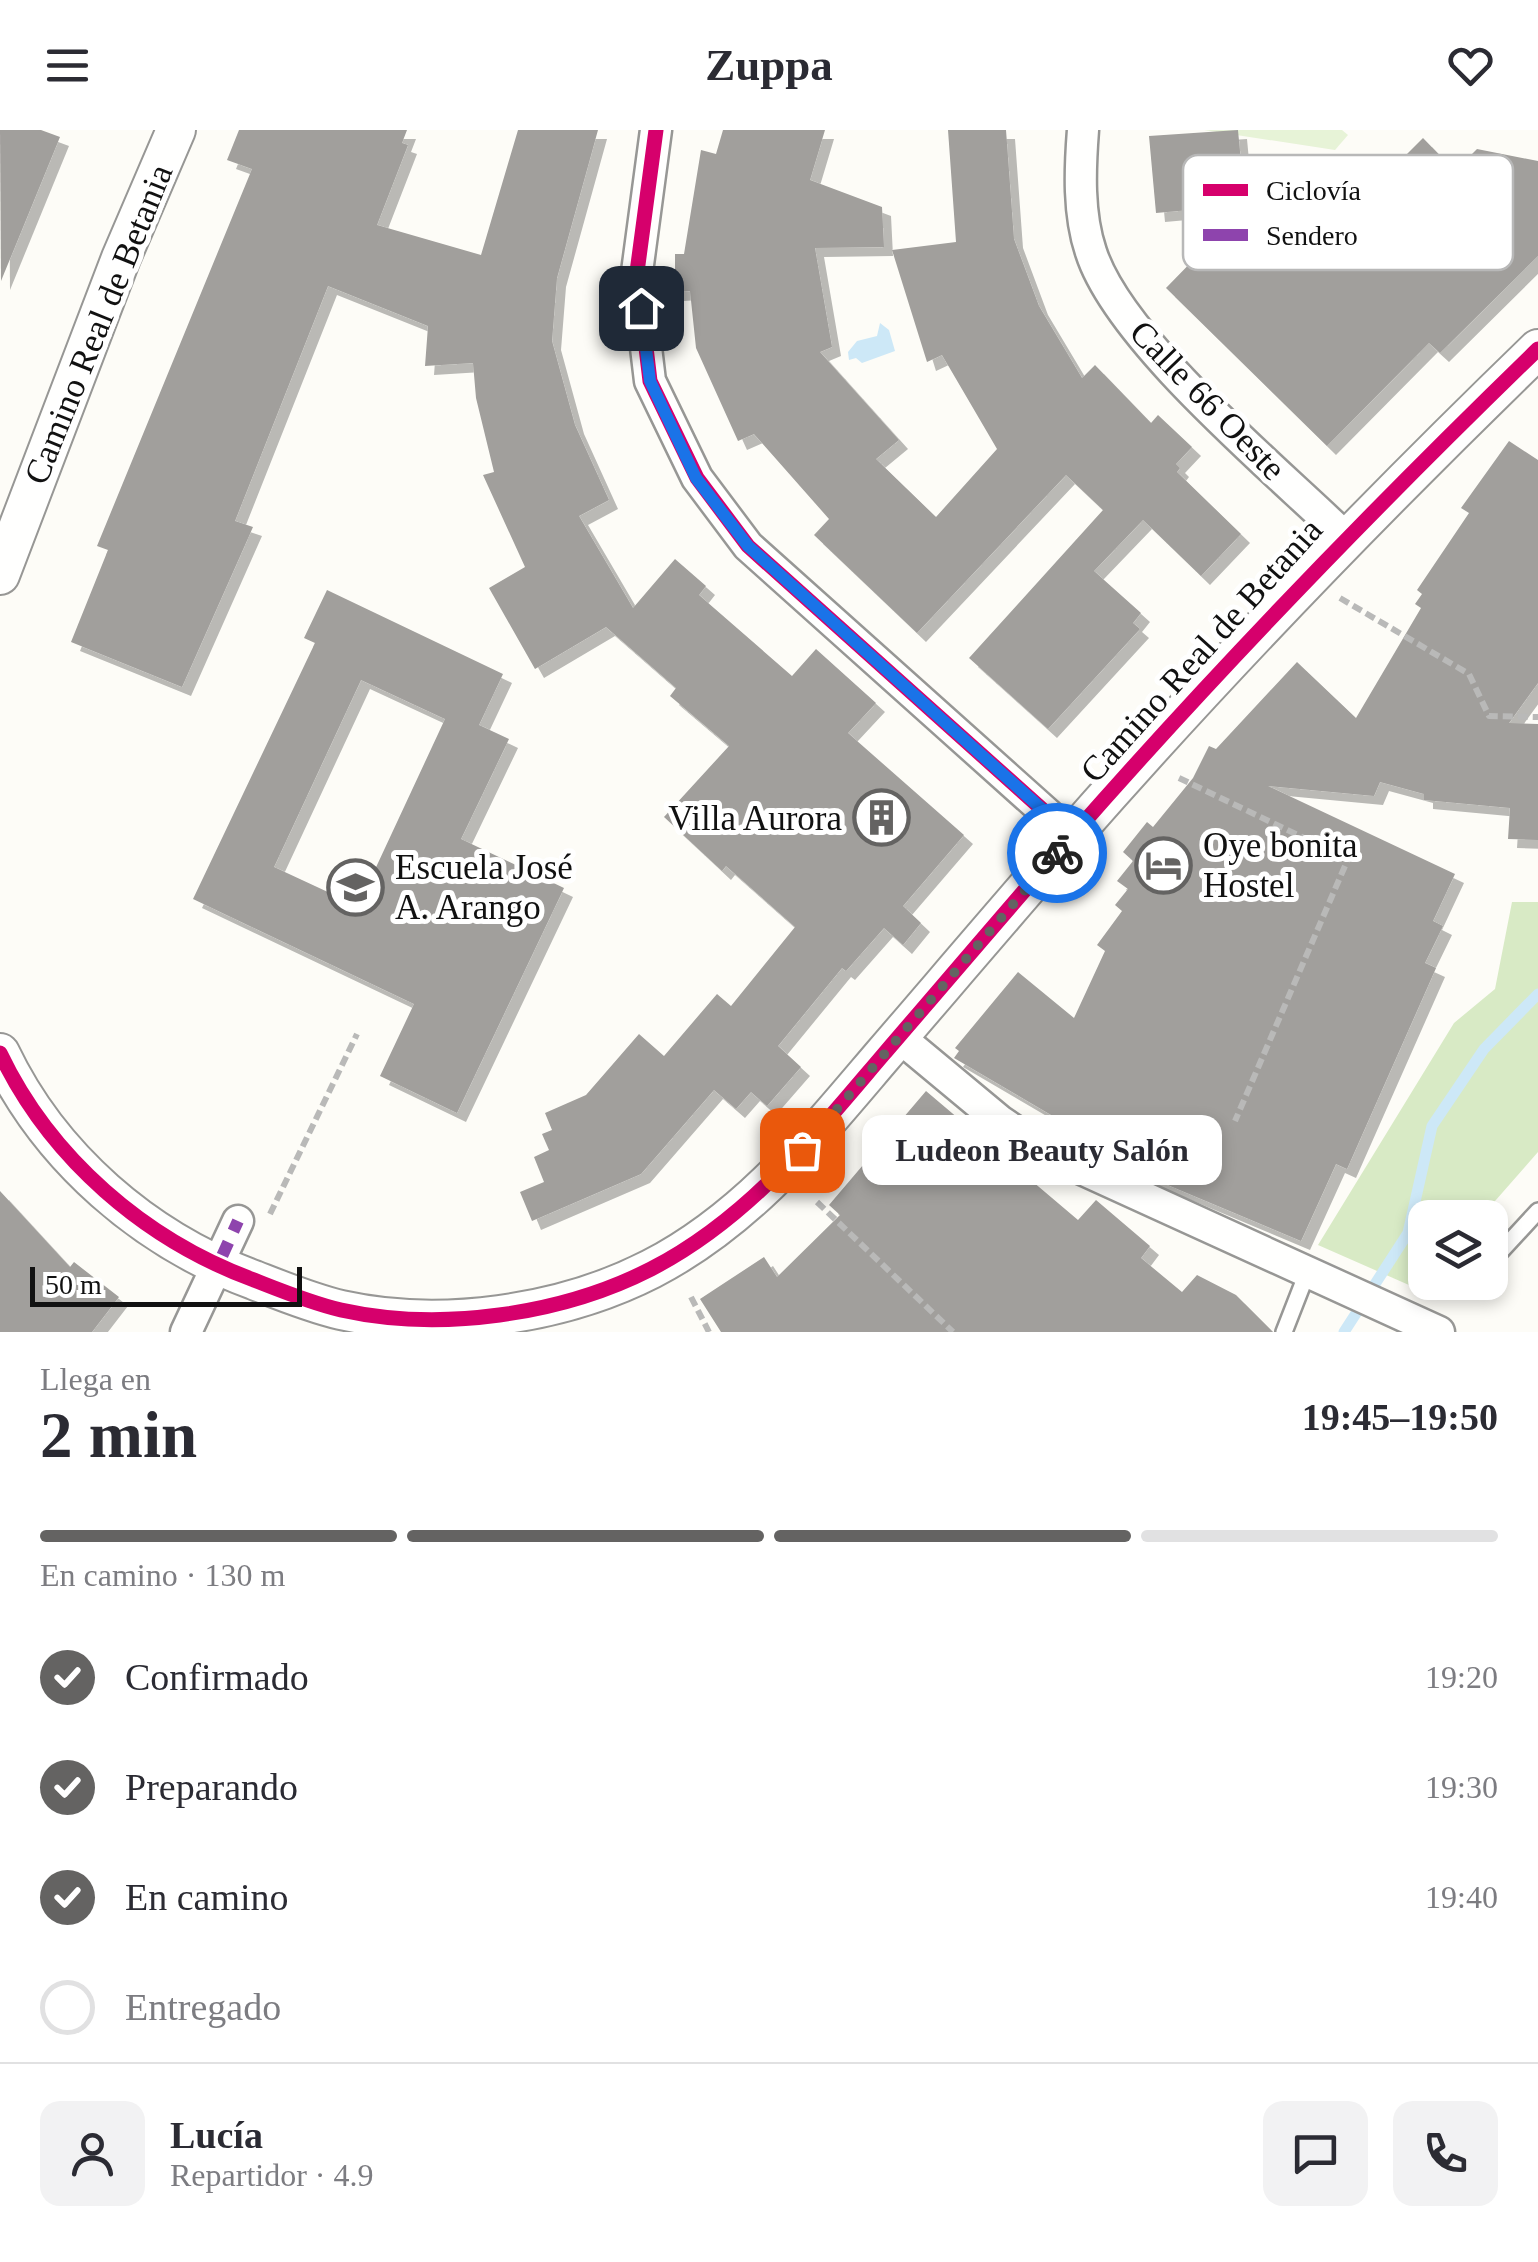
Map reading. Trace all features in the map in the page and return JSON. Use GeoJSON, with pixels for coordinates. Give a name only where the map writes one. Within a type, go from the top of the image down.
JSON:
{"type":"FeatureCollection","features":[{"type":"Feature","properties":{"kind":"street","name":"Camino Real de Betania"},"geometry":{"type":"LineString","coordinates":[[0,575],[120,258],[176,130]]}},
{"type":"Feature","properties":{"kind":"street"},"geometry":{"type":"LineString","coordinates":[[656,130],[637,272],[639,290],[650,381],[696,478],[748,546],[1072,836]]}},
{"type":"Feature","properties":{"kind":"street","name":"Calle 66 Oeste"},"geometry":{"type":"LineString","coordinates":[[1083,130],[1080,179],[1091,252],[1122,310],[1154,349],[1345,537]]}},
{"type":"Feature","properties":{"kind":"street","name":"Camino Real de Betania"},"geometry":{"type":"LineString","coordinates":[[0,1053],[56,1140],[99,1186],[168,1239],[218,1266],[341,1310],[409,1320],[530,1310],[595,1293],[650,1269],[711,1232],[777,1178],[1072,836],[1345,537],[1538,349]]}},
{"type":"Feature","properties":{"kind":"street"},"geometry":{"type":"LineString","coordinates":[[898,1037],[1000,1121],[1049,1154],[1439,1332]]}},
{"type":"Feature","properties":{"kind":"street"},"geometry":{"type":"LineString","coordinates":[[186,1332],[238,1220]]}},
{"type":"Feature","properties":{"kind":"lane"},"geometry":{"type":"LineString","coordinates":[[1508,1243],[1538,1211]]}},
{"type":"Feature","properties":{"kind":"lane"},"geometry":{"type":"LineString","coordinates":[[1284,1332],[1317,1278]]}},
{"type":"Feature","properties":{"kind":"path"},"geometry":{"type":"LineString","coordinates":[[1339,598],[1469,674],[1489,716],[1538,717]]}},
{"type":"Feature","properties":{"kind":"path"},"geometry":{"type":"LineString","coordinates":[[1179,778],[1348,859],[1236,1121]]}},
{"type":"Feature","properties":{"kind":"path"},"geometry":{"type":"LineString","coordinates":[[269,1217],[357,1034]]}},
{"type":"Feature","properties":{"kind":"path"},"geometry":{"type":"LineString","coordinates":[[817,1202],[953,1332]]}},
{"type":"Feature","properties":{"kind":"path"},"geometry":{"type":"LineString","coordinates":[[690,1298],[709,1332]]}},
{"type":"Feature","properties":{"kind":"green space"},"geometry":{"type":"Polygon","coordinates":[[[1204,130],[1342,130],[1348,135],[1335,150],[1204,130]]]}},
{"type":"Feature","properties":{"kind":"green space"},"geometry":{"type":"Polygon","coordinates":[[[1512,902],[1538,902],[1538,1152],[1496,1200],[1408,1200],[1408,1285],[1318,1245],[1454,1023],[1495,989],[1512,902]]]}},
{"type":"Feature","properties":{"kind":"water"},"geometry":{"type":"Polygon","coordinates":[[[880,323],[889,330],[895,351],[862,363],[856,358],[849,360],[848,352],[857,341],[877,336],[880,323]]]}},
{"type":"Feature","properties":{"kind":"building"},"geometry":{"type":"Polygon","coordinates":[[[0,130],[41,130],[60,137],[1,281],[0,130]]]}},
{"type":"Feature","properties":{"kind":"building"},"geometry":{"type":"Polygon","coordinates":[[[239,130],[407,130],[402,143],[408,145],[377,225],[481,255],[518,130],[598,130],[557,278],[552,341],[575,425],[609,500],[579,516],[633,608],[675,559],[706,586],[699,595],[792,676],[816,649],[876,703],[848,733],[964,835],[903,906],[921,923],[903,945],[884,928],[846,971],[842,968],[778,1046],[801,1067],[767,1106],[751,1092],[736,1109],[714,1090],[641,1174],[532,1221],[520,1192],[544,1182],[534,1157],[549,1150],[542,1134],[552,1130],[545,1113],[586,1095],[639,1034],[664,1056],[717,994],[731,1006],[795,927],[726,866],[722,871],[664,817],[729,746],[670,696],[676,688],[606,627],[535,669],[489,588],[525,567],[483,475],[494,472],[476,398],[473,363],[425,366],[428,326],[328,286],[235,521],[253,527],[182,687],[71,642],[108,550],[97,546],[252,169],[227,160],[239,130]]]}},
{"type":"Feature","properties":{"kind":"building"},"geometry":{"type":"Polygon","coordinates":[[[723,130],[825,130],[810,180],[882,207],[884,247],[815,248],[832,347],[820,352],[899,440],[876,459],[936,517],[997,449],[942,355],[927,362],[892,250],[956,242],[948,130],[1006,130],[1014,239],[1039,306],[1082,378],[1095,365],[1151,423],[1158,415],[1192,447],[1176,464],[1180,468],[1177,472],[1241,534],[1201,576],[1143,520],[1094,571],[1141,613],[1133,623],[1140,629],[1048,729],[969,658],[1103,510],[1066,475],[917,633],[814,535],[829,519],[754,434],[738,441],[696,348],[690,291],[675,292],[675,254],[684,254],[701,150],[716,154],[723,130]]]}},
{"type":"Feature","properties":{"kind":"building"},"geometry":{"type":"Polygon","coordinates":[[[1238,130],[1240,155],[1183,155],[1183,211],[1156,213],[1149,136],[1238,130]]]}},
{"type":"Feature","properties":{"kind":"building"},"geometry":{"type":"Polygon","coordinates":[[[1423,138],[1439,155],[1406,155],[1423,138]]]}},
{"type":"Feature","properties":{"kind":"building"},"geometry":{"type":"Polygon","coordinates":[[[1477,149],[1508,155],[1471,155],[1477,149]]]}},
{"type":"Feature","properties":{"kind":"building"},"geometry":{"type":"Polygon","coordinates":[[[1513,156],[1538,161],[1538,256],[1440,353],[1429,343],[1327,446],[1166,288],[1184,270],[1513,270],[1513,156]]]}},
{"type":"Feature","properties":{"kind":"building"},"geometry":{"type":"Polygon","coordinates":[[[1509,441],[1538,460],[1538,683],[1509,723],[1538,724],[1538,840],[1508,839],[1510,808],[1424,800],[1424,794],[1380,782],[1374,796],[1268,786],[1455,874],[1433,921],[1443,926],[1425,963],[1436,968],[1347,1169],[1336,1164],[1301,1241],[1101,1157],[1103,1153],[1083,1144],[1087,1136],[954,1058],[959,1051],[955,1048],[1018,972],[1074,1018],[1105,951],[1097,945],[1122,911],[1115,905],[1128,889],[1117,881],[1133,861],[1123,852],[1147,822],[1153,827],[1193,778],[1209,746],[1216,749],[1297,662],[1356,718],[1421,608],[1415,604],[1422,594],[1417,590],[1469,513],[1461,508],[1509,441]]]}},
{"type":"Feature","properties":{"kind":"building"},"geometry":{"type":"Polygon","coordinates":[[[327,590],[503,674],[479,725],[509,739],[461,839],[564,888],[457,1113],[380,1076],[414,1004],[193,899],[315,643],[304,638],[327,590]],[[361,680],[274,867],[358,906],[445,719],[361,680]]]}},
{"type":"Feature","properties":{"kind":"building"},"geometry":{"type":"Polygon","coordinates":[[[926,1091],[1078,1220],[1096,1200],[1150,1246],[1141,1258],[1182,1292],[1197,1275],[1236,1295],[1273,1332],[721,1332],[700,1299],[764,1257],[777,1277],[840,1215],[829,1205],[926,1091]]]}},
{"type":"Feature","properties":{"kind":"building"},"geometry":{"type":"Polygon","coordinates":[[[0,1191],[70,1267],[74,1262],[119,1297],[92,1332],[0,1332],[0,1191]]]}},
{"type":"Feature","properties":{"kind":"waterway"},"geometry":{"type":"LineString","coordinates":[[1344,1332],[1408,1233],[1432,1126],[1484,1049],[1538,994]]}},
{"type":"Feature","properties":{"kind":"marked path"},"geometry":{"type":"LineString","coordinates":[[218,1265],[238,1221]]}},
{"type":"Feature","properties":{"kind":"cycle path"},"geometry":{"type":"LineString","coordinates":[[656,130],[637,272],[650,381],[697,478],[748,546],[1072,836]]}},
{"type":"Feature","properties":{"kind":"cycle path"},"geometry":{"type":"LineString","coordinates":[[0,1053],[45,1127],[105,1191],[175,1242],[214,1263],[308,1300],[379,1316],[459,1319],[579,1298],[651,1269],[718,1226],[777,1174],[1183,712],[1358,528],[1538,349]]}},
{"type":"Feature","properties":{"kind":"way so far"},"geometry":{"type":"LineString","coordinates":[[802,1150],[1057,853]]}},
{"type":"Feature","properties":{"kind":"place","name":"Villa Aurora"},"geometry":{"type":"Point","coordinates":[881,818]}},
{"type":"Feature","properties":{"kind":"place","name":"Oye bonita Hostel"},"geometry":{"type":"Point","coordinates":[1164,865]}},
{"type":"Feature","properties":{"kind":"place","name":"Escuela José A. Arango"},"geometry":{"type":"Point","coordinates":[356,887]}},
{"type":"Feature","properties":{"kind":"place","name":"Ludeon Beauty Salón"},"geometry":{"type":"Point","coordinates":[802,1150]}},
{"type":"Feature","properties":{"kind":"route"},"geometry":{"type":"LineString","coordinates":[[641,308],[650,381],[696,478],[748,546],[1072,836],[1057,853]]}}]}
